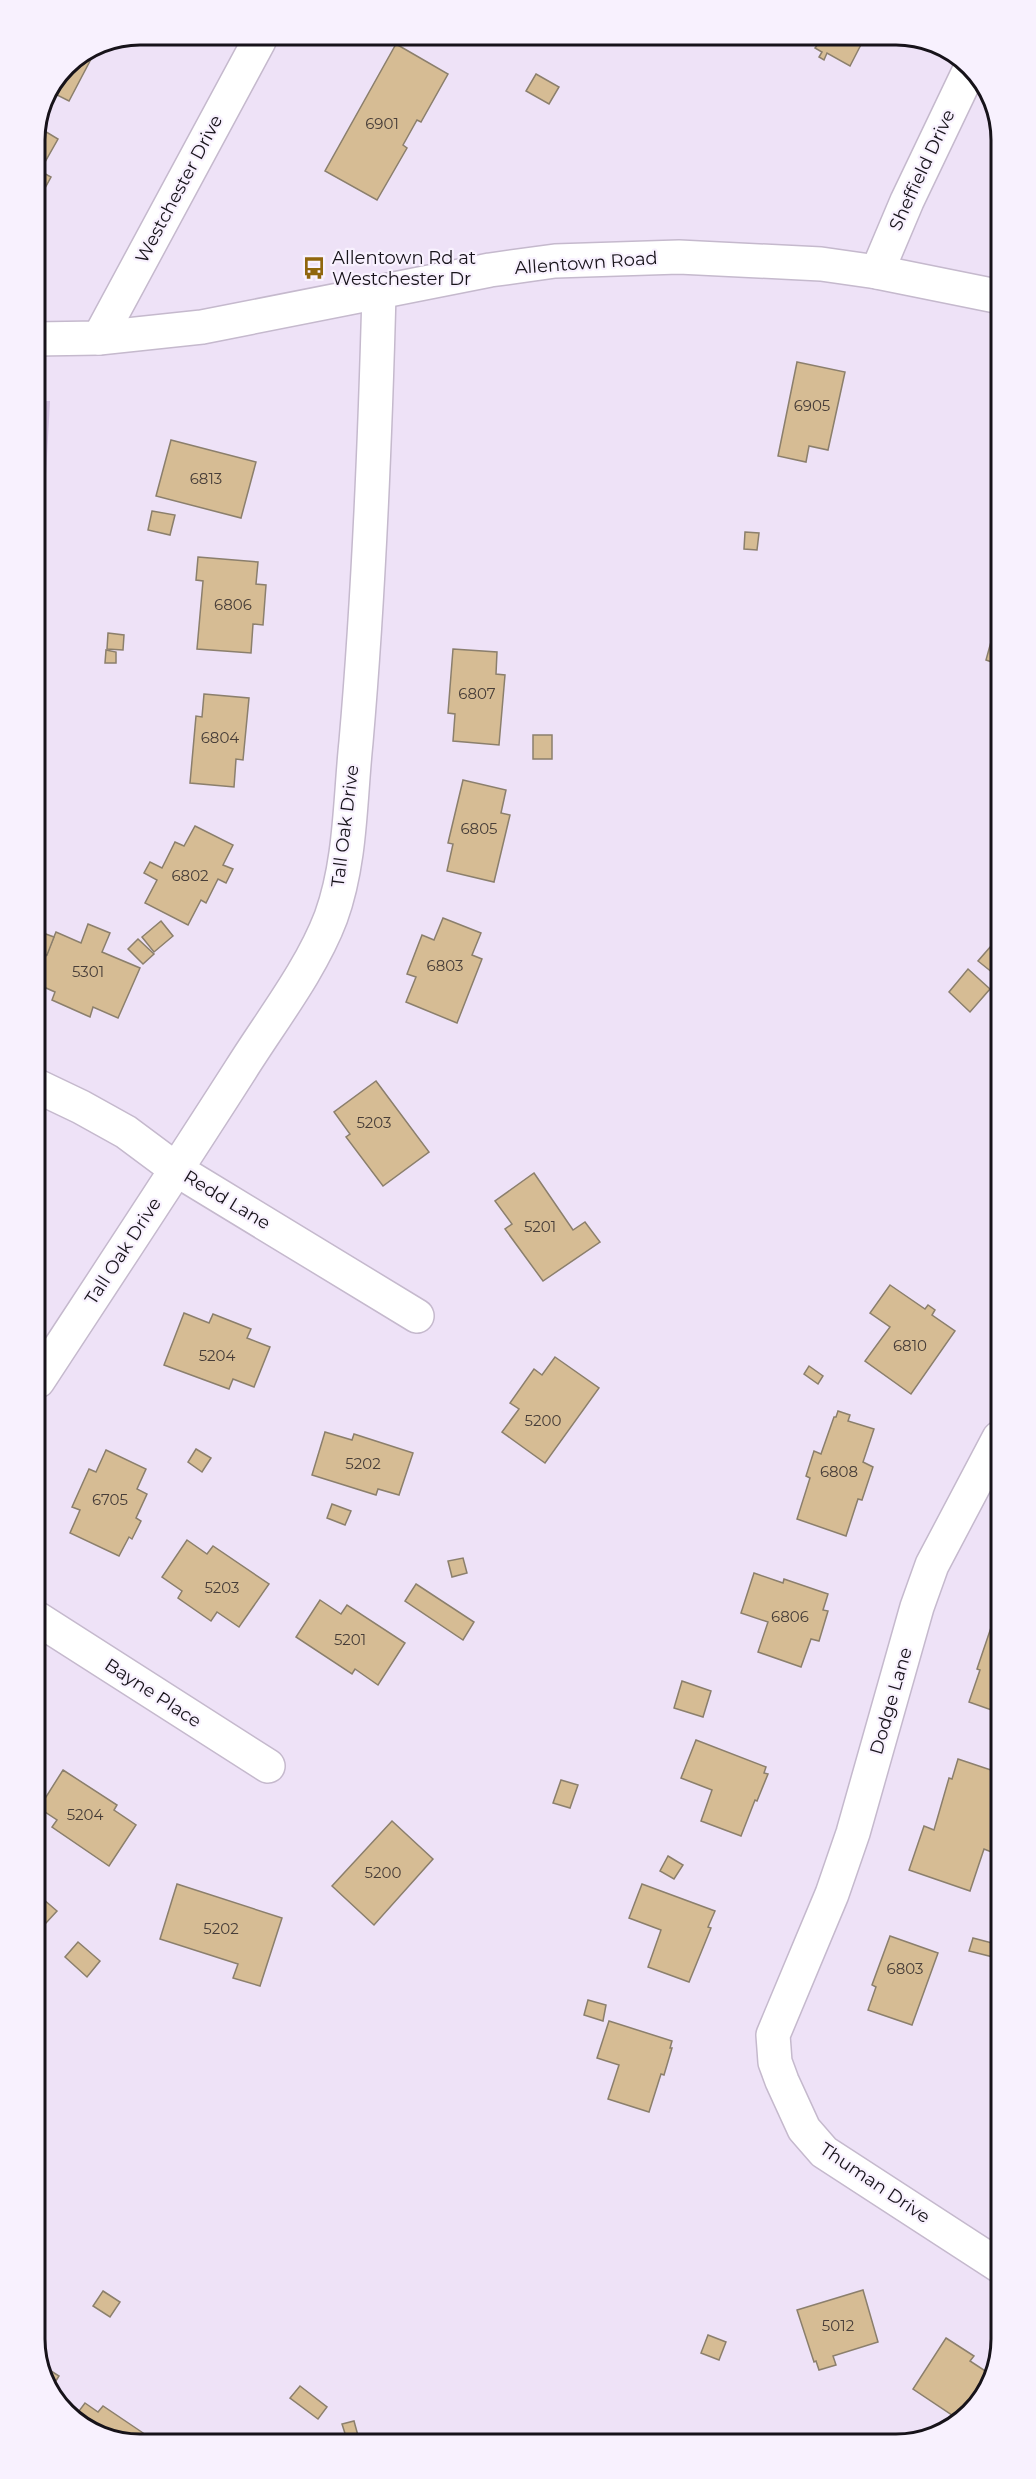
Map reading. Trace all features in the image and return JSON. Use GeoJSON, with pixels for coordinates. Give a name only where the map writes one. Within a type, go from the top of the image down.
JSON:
{"type":"FeatureCollection","features":[{"type":"Feature","properties":{"kind":"street","name":"Westchester Drive"},"geometry":{"type":"LineString","coordinates":[[99,338],[257,45]]}},
{"type":"Feature","properties":{"kind":"street","name":"Sheffield Drive"},"geometry":{"type":"LineString","coordinates":[[877,272],[911,191],[966,77]]}},
{"type":"Feature","properties":{"kind":"street","name":"Allentown Road"},"geometry":{"type":"LineString","coordinates":[[45,339],[99,338],[202,327],[490,270],[555,261],[679,257],[821,264],[877,272],[991,295]]}},
{"type":"Feature","properties":{"kind":"street","name":"Tall Oak Drive"},"geometry":{"type":"LineString","coordinates":[[45,1370],[177,1170],[303,972],[330,917],[339,889],[345,851],[361,679],[376,413],[379,293]]}},
{"type":"Feature","properties":{"kind":"street","name":"Redd Lane"},"geometry":{"type":"LineString","coordinates":[[45,1090],[126,1132],[177,1170],[417,1316]]}},
{"type":"Feature","properties":{"kind":"street","name":"Dodge Lane"},"geometry":{"type":"LineString","coordinates":[[799,1970],[832,1894],[853,1833],[917,1606],[929,1576],[991,1452]]}},
{"type":"Feature","properties":{"kind":"street","name":"Bayne Place"},"geometry":{"type":"LineString","coordinates":[[45,1623],[268,1766]]}},
{"type":"Feature","properties":{"kind":"street","name":"Thuman Drive"},"geometry":{"type":"LineString","coordinates":[[799,1970],[773,2035],[775,2062],[804,2128],[824,2152],[991,2260]]}},
{"type":"Feature","properties":{"kind":"shaded area"},"geometry":{"type":"Polygon","coordinates":[[[45,401],[50,401],[45,492],[45,401]]]}},
{"type":"Feature","properties":{"kind":"building"},"geometry":{"type":"Polygon","coordinates":[[[395,45],[448,74],[421,122],[417,120],[403,145],[407,148],[377,200],[325,171],[395,45]]]}},
{"type":"Feature","properties":{"kind":"building"},"geometry":{"type":"Polygon","coordinates":[[[817,45],[861,45],[850,66],[827,53],[824,60],[819,57],[822,52],[815,48],[817,45]]]}},
{"type":"Feature","properties":{"kind":"building"},"geometry":{"type":"Polygon","coordinates":[[[91,58],[69,101],[57,95],[77,68],[91,58]]]}},
{"type":"Feature","properties":{"kind":"building"},"geometry":{"type":"Polygon","coordinates":[[[536,74],[559,87],[549,104],[526,91],[536,74]]]}},
{"type":"Feature","properties":{"kind":"building"},"geometry":{"type":"Polygon","coordinates":[[[45,131],[58,139],[45,162],[45,131]]]}},
{"type":"Feature","properties":{"kind":"building"},"geometry":{"type":"Polygon","coordinates":[[[45,174],[51,177],[45,188],[45,174]]]}},
{"type":"Feature","properties":{"kind":"building"},"geometry":{"type":"Polygon","coordinates":[[[797,362],[845,372],[828,450],[809,446],[806,462],[778,456],[797,362]]]}},
{"type":"Feature","properties":{"kind":"building"},"geometry":{"type":"Polygon","coordinates":[[[171,440],[256,462],[241,518],[156,496],[171,440]]]}},
{"type":"Feature","properties":{"kind":"building"},"geometry":{"type":"Polygon","coordinates":[[[152,511],[175,515],[170,535],[148,530],[152,511]]]}},
{"type":"Feature","properties":{"kind":"building"},"geometry":{"type":"Polygon","coordinates":[[[745,532],[759,533],[757,550],[744,549],[745,532]]]}},
{"type":"Feature","properties":{"kind":"building"},"geometry":{"type":"Polygon","coordinates":[[[198,557],[258,562],[256,584],[266,585],[263,625],[253,624],[251,653],[197,649],[203,581],[196,580],[198,557]]]}},
{"type":"Feature","properties":{"kind":"building"},"geometry":{"type":"Polygon","coordinates":[[[108,633],[124,635],[123,650],[107,649],[108,633]]]}},
{"type":"Feature","properties":{"kind":"building"},"geometry":{"type":"Polygon","coordinates":[[[991,642],[991,662],[986,660],[991,642]]]}},
{"type":"Feature","properties":{"kind":"building"},"geometry":{"type":"Polygon","coordinates":[[[453,649],[497,652],[496,674],[505,675],[499,745],[453,741],[455,714],[448,713],[453,649]]]}},
{"type":"Feature","properties":{"kind":"building"},"geometry":{"type":"Polygon","coordinates":[[[106,650],[116,652],[116,663],[105,663],[106,650]]]}},
{"type":"Feature","properties":{"kind":"building"},"geometry":{"type":"Polygon","coordinates":[[[204,694],[249,698],[243,760],[236,759],[234,787],[190,783],[196,716],[202,717],[204,694]]]}},
{"type":"Feature","properties":{"kind":"building"},"geometry":{"type":"Polygon","coordinates":[[[533,735],[552,735],[552,759],[533,759],[533,735]]]}},
{"type":"Feature","properties":{"kind":"building"},"geometry":{"type":"Polygon","coordinates":[[[463,780],[506,790],[501,813],[510,815],[494,882],[447,871],[453,844],[448,843],[463,780]]]}},
{"type":"Feature","properties":{"kind":"building"},"geometry":{"type":"Polygon","coordinates":[[[195,826],[233,845],[223,865],[233,869],[226,883],[218,879],[206,903],[201,900],[188,925],[145,903],[157,880],[144,873],[150,862],[162,868],[175,842],[184,846],[195,826]]]}},
{"type":"Feature","properties":{"kind":"building"},"geometry":{"type":"Polygon","coordinates":[[[443,918],[481,933],[472,955],[482,959],[457,1023],[406,1002],[416,977],[407,974],[422,935],[434,940],[443,918]]]}},
{"type":"Feature","properties":{"kind":"building"},"geometry":{"type":"Polygon","coordinates":[[[161,921],[173,936],[154,952],[142,937],[161,921]]]}},
{"type":"Feature","properties":{"kind":"building"},"geometry":{"type":"Polygon","coordinates":[[[88,924],[110,933],[102,952],[140,968],[118,1018],[93,1007],[90,1017],[52,1000],[55,992],[45,988],[45,958],[56,932],[81,943],[88,924]]]}},
{"type":"Feature","properties":{"kind":"building"},"geometry":{"type":"Polygon","coordinates":[[[45,934],[54,937],[47,955],[45,954],[45,934]]]}},
{"type":"Feature","properties":{"kind":"building"},"geometry":{"type":"Polygon","coordinates":[[[138,939],[154,954],[143,964],[128,949],[138,939]]]}},
{"type":"Feature","properties":{"kind":"building"},"geometry":{"type":"Polygon","coordinates":[[[991,946],[991,971],[978,961],[991,946]]]}},
{"type":"Feature","properties":{"kind":"building"},"geometry":{"type":"Polygon","coordinates":[[[968,969],[990,989],[970,1012],[949,992],[968,969]]]}},
{"type":"Feature","properties":{"kind":"building"},"geometry":{"type":"Polygon","coordinates":[[[376,1081],[429,1152],[383,1186],[346,1137],[350,1134],[334,1112],[376,1081]]]}},
{"type":"Feature","properties":{"kind":"building"},"geometry":{"type":"Polygon","coordinates":[[[534,1173],[573,1230],[585,1222],[600,1242],[543,1281],[505,1229],[512,1224],[495,1201],[534,1173]]]}},
{"type":"Feature","properties":{"kind":"building"},"geometry":{"type":"Polygon","coordinates":[[[890,1285],[925,1309],[928,1305],[935,1310],[932,1315],[955,1331],[911,1394],[865,1361],[890,1327],[870,1313],[890,1285]]]}},
{"type":"Feature","properties":{"kind":"building"},"geometry":{"type":"Polygon","coordinates":[[[184,1313],[209,1323],[213,1314],[251,1329],[247,1338],[270,1347],[254,1387],[233,1379],[229,1389],[164,1365],[184,1313]]]}},
{"type":"Feature","properties":{"kind":"building"},"geometry":{"type":"Polygon","coordinates":[[[555,1357],[599,1388],[545,1463],[502,1432],[519,1409],[510,1403],[534,1369],[542,1375],[555,1357]]]}},
{"type":"Feature","properties":{"kind":"building"},"geometry":{"type":"Polygon","coordinates":[[[809,1366],[823,1376],[818,1384],[804,1374],[809,1366]]]}},
{"type":"Feature","properties":{"kind":"building"},"geometry":{"type":"Polygon","coordinates":[[[838,1411],[850,1415],[848,1421],[874,1429],[863,1462],[873,1467],[862,1500],[858,1499],[846,1536],[797,1519],[810,1478],[806,1476],[814,1451],[821,1454],[838,1411]]]}},
{"type":"Feature","properties":{"kind":"building"},"geometry":{"type":"Polygon","coordinates":[[[325,1432],[352,1440],[354,1434],[413,1453],[399,1495],[378,1489],[376,1495],[312,1475],[325,1432]]]}},
{"type":"Feature","properties":{"kind":"building"},"geometry":{"type":"Polygon","coordinates":[[[196,1449],[211,1458],[202,1472],[188,1462],[196,1449]]]}},
{"type":"Feature","properties":{"kind":"building"},"geometry":{"type":"Polygon","coordinates":[[[106,1450],[146,1469],[137,1489],[147,1494],[136,1518],[141,1521],[132,1539],[129,1537],[119,1556],[70,1533],[80,1510],[72,1507],[89,1469],[96,1472],[106,1450]]]}},
{"type":"Feature","properties":{"kind":"building"},"geometry":{"type":"Polygon","coordinates":[[[332,1504],[351,1511],[345,1525],[327,1518],[332,1504]]]}},
{"type":"Feature","properties":{"kind":"building"},"geometry":{"type":"Polygon","coordinates":[[[187,1540],[207,1554],[213,1546],[269,1584],[239,1627],[217,1612],[211,1621],[178,1598],[182,1591],[162,1577],[187,1540]]]}},
{"type":"Feature","properties":{"kind":"building"},"geometry":{"type":"Polygon","coordinates":[[[463,1558],[467,1573],[452,1577],[448,1561],[463,1558]]]}},
{"type":"Feature","properties":{"kind":"building"},"geometry":{"type":"Polygon","coordinates":[[[754,1573],[783,1583],[784,1579],[828,1594],[823,1610],[828,1611],[819,1641],[811,1639],[801,1667],[758,1652],[768,1622],[741,1613],[754,1573]]]}},
{"type":"Feature","properties":{"kind":"building"},"geometry":{"type":"Polygon","coordinates":[[[416,1584],[474,1622],[463,1640],[405,1601],[416,1584]]]}},
{"type":"Feature","properties":{"kind":"building"},"geometry":{"type":"Polygon","coordinates":[[[320,1600],[341,1614],[347,1605],[405,1643],[378,1685],[355,1669],[352,1674],[296,1637],[320,1600]]]}},
{"type":"Feature","properties":{"kind":"building"},"geometry":{"type":"Polygon","coordinates":[[[991,1628],[991,1710],[969,1702],[980,1670],[977,1669],[991,1628]]]}},
{"type":"Feature","properties":{"kind":"building"},"geometry":{"type":"Polygon","coordinates":[[[682,1681],[711,1691],[703,1717],[674,1708],[682,1681]]]}},
{"type":"Feature","properties":{"kind":"building"},"geometry":{"type":"Polygon","coordinates":[[[696,1740],[766,1767],[764,1773],[768,1774],[741,1836],[701,1821],[712,1790],[681,1778],[696,1740]]]}},
{"type":"Feature","properties":{"kind":"building"},"geometry":{"type":"Polygon","coordinates":[[[958,1759],[991,1770],[991,1852],[984,1849],[970,1891],[909,1870],[924,1826],[934,1830],[949,1778],[952,1779],[958,1759]]]}},
{"type":"Feature","properties":{"kind":"building"},"geometry":{"type":"Polygon","coordinates":[[[63,1770],[117,1805],[114,1810],[136,1825],[109,1866],[52,1827],[57,1820],[45,1812],[45,1798],[63,1770]]]}},
{"type":"Feature","properties":{"kind":"building"},"geometry":{"type":"Polygon","coordinates":[[[561,1780],[578,1785],[570,1808],[553,1803],[561,1780]]]}},
{"type":"Feature","properties":{"kind":"building"},"geometry":{"type":"Polygon","coordinates":[[[392,1821],[433,1859],[374,1925],[332,1886],[392,1821]]]}},
{"type":"Feature","properties":{"kind":"building"},"geometry":{"type":"Polygon","coordinates":[[[668,1856],[683,1865],[674,1879],[660,1871],[668,1856]]]}},
{"type":"Feature","properties":{"kind":"building"},"geometry":{"type":"Polygon","coordinates":[[[177,1884],[282,1918],[260,1986],[233,1978],[238,1964],[160,1939],[177,1884]]]}},
{"type":"Feature","properties":{"kind":"building"},"geometry":{"type":"Polygon","coordinates":[[[642,1884],[715,1911],[708,1927],[711,1928],[689,1982],[648,1967],[661,1930],[629,1918],[642,1884]]]}},
{"type":"Feature","properties":{"kind":"building"},"geometry":{"type":"Polygon","coordinates":[[[45,1901],[57,1911],[45,1922],[45,1901]]]}},
{"type":"Feature","properties":{"kind":"building"},"geometry":{"type":"Polygon","coordinates":[[[890,1936],[938,1953],[912,2025],[868,2010],[876,1987],[872,1985],[890,1936]]]}},
{"type":"Feature","properties":{"kind":"building"},"geometry":{"type":"Polygon","coordinates":[[[973,1938],[991,1943],[991,1956],[969,1951],[973,1938]]]}},
{"type":"Feature","properties":{"kind":"building"},"geometry":{"type":"Polygon","coordinates":[[[78,1942],[100,1961],[87,1977],[65,1957],[78,1942]]]}},
{"type":"Feature","properties":{"kind":"building"},"geometry":{"type":"Polygon","coordinates":[[[588,2000],[606,2005],[603,2021],[584,2015],[588,2000]]]}},
{"type":"Feature","properties":{"kind":"building"},"geometry":{"type":"Polygon","coordinates":[[[609,2021],[672,2041],[664,2075],[661,2074],[649,2112],[608,2099],[619,2065],[597,2058],[609,2021]]]}},
{"type":"Feature","properties":{"kind":"building"},"geometry":{"type":"Polygon","coordinates":[[[863,2290],[878,2342],[833,2356],[836,2365],[819,2370],[816,2361],[814,2362],[797,2310],[863,2290]]]}},
{"type":"Feature","properties":{"kind":"building"},"geometry":{"type":"Polygon","coordinates":[[[103,2291],[120,2302],[110,2317],[93,2306],[103,2291]]]}},
{"type":"Feature","properties":{"kind":"building"},"geometry":{"type":"Polygon","coordinates":[[[708,2335],[726,2342],[719,2360],[701,2353],[708,2335]]]}},
{"type":"Feature","properties":{"kind":"building"},"geometry":{"type":"Polygon","coordinates":[[[946,2338],[974,2356],[970,2361],[985,2371],[968,2402],[952,2415],[913,2389],[946,2338]]]}},
{"type":"Feature","properties":{"kind":"building"},"geometry":{"type":"Polygon","coordinates":[[[50,2370],[59,2376],[56,2382],[50,2370]]]}},
{"type":"Feature","properties":{"kind":"building"},"geometry":{"type":"Polygon","coordinates":[[[300,2386],[327,2407],[318,2419],[290,2398],[300,2386]]]}},
{"type":"Feature","properties":{"kind":"building"},"geometry":{"type":"Polygon","coordinates":[[[85,2403],[98,2412],[103,2406],[145,2434],[121,2432],[103,2427],[79,2411],[85,2403]]]}},
{"type":"Feature","properties":{"kind":"building"},"geometry":{"type":"Polygon","coordinates":[[[354,2421],[358,2434],[345,2434],[342,2424],[354,2421]]]}},
{"type":"Feature","properties":{"kind":"place","name":"Allentown Rd at Westchester Dr"},"geometry":{"type":"Point","coordinates":[314,268]}}]}
